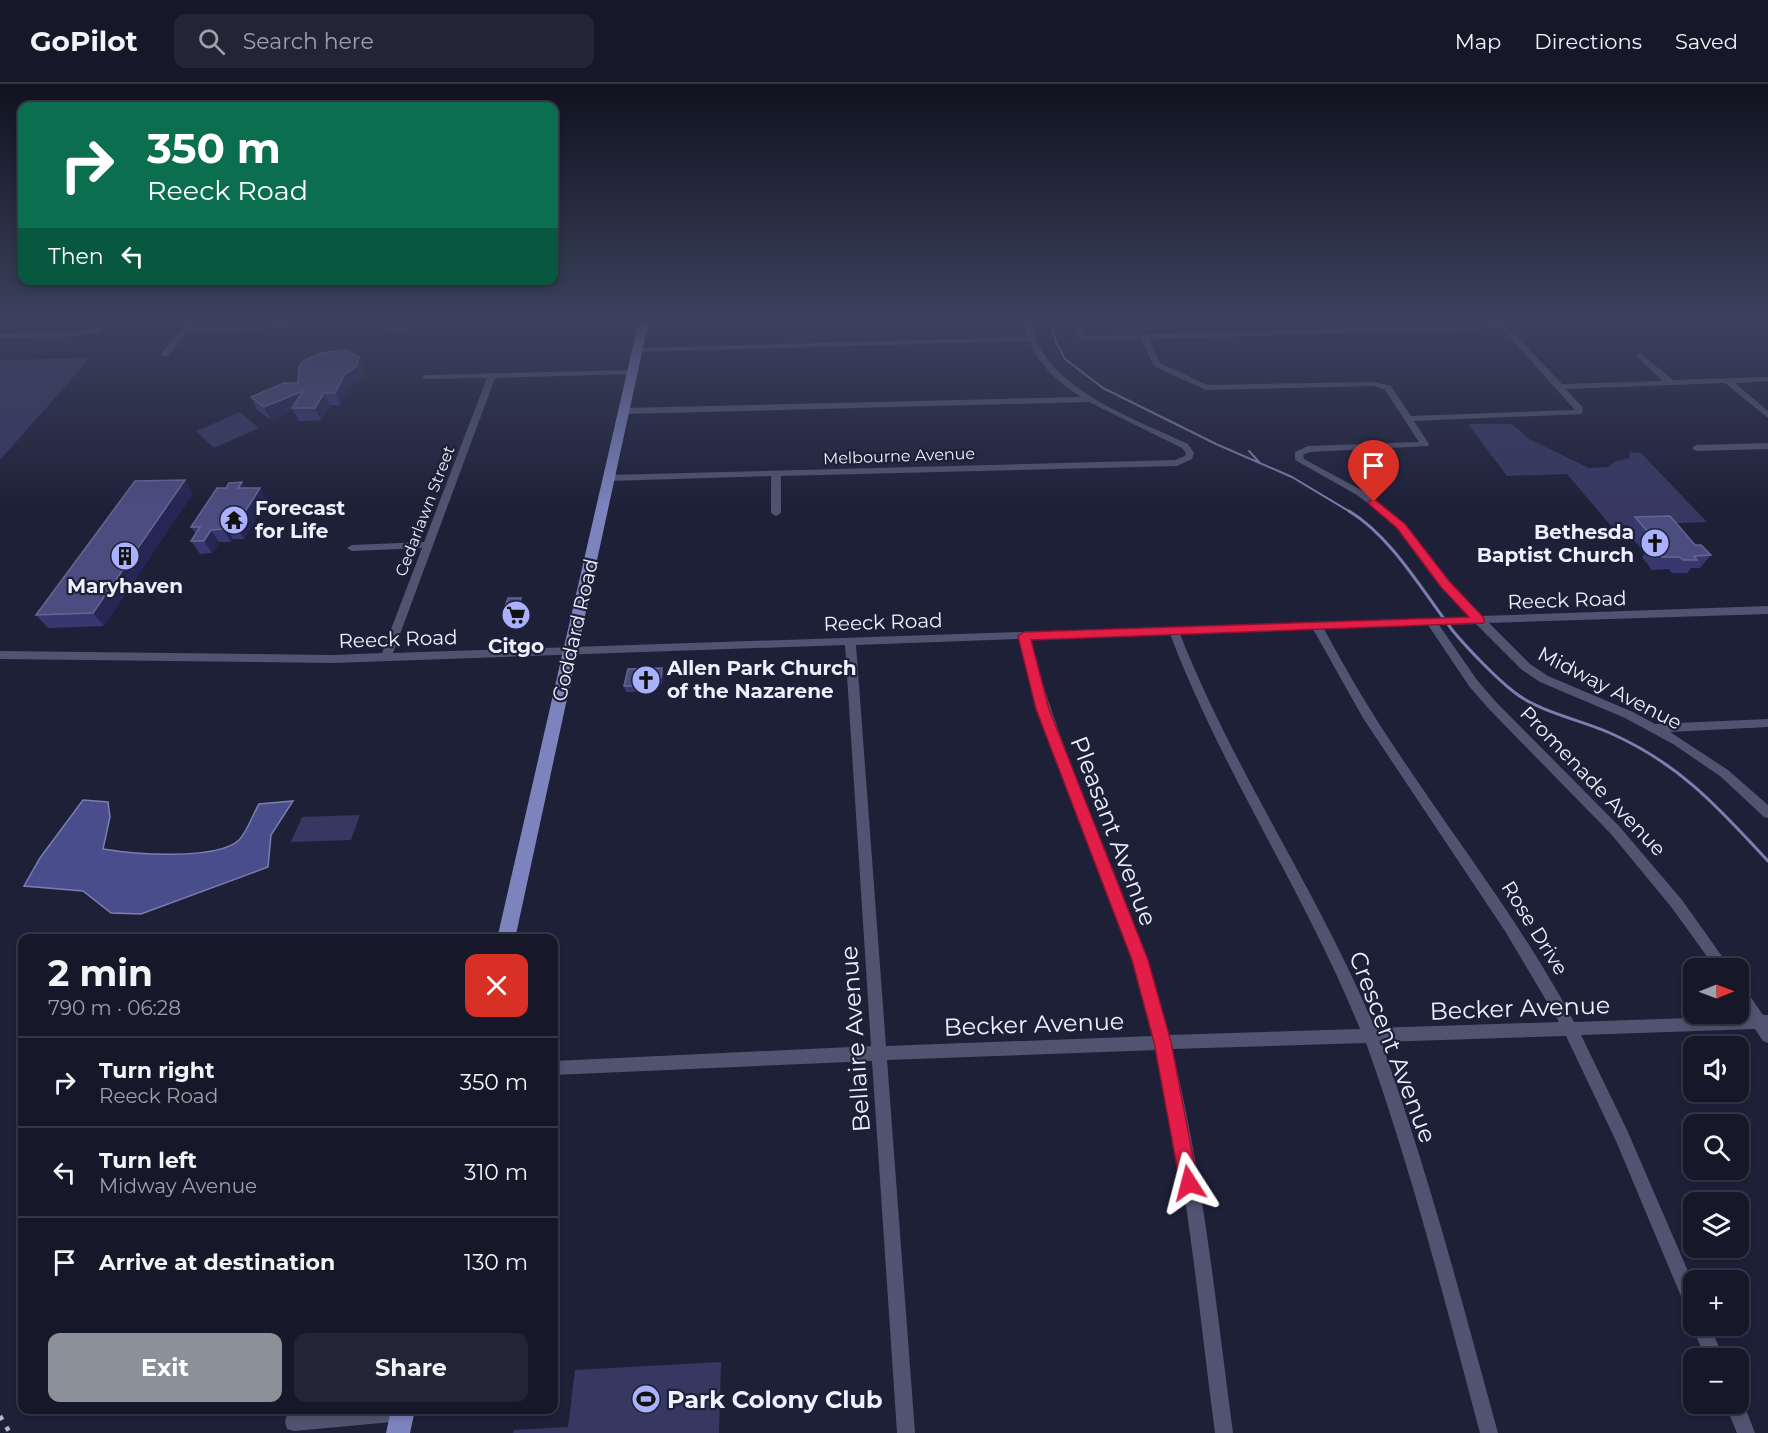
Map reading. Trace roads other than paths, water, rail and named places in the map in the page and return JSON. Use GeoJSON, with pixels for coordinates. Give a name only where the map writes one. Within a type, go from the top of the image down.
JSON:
{"type":"FeatureCollection","features":[{"type":"Feature","properties":{"kind":"main road","name":"Goddard Road"},"geometry":{"type":"LineString","coordinates":[[507,934],[630,383]]}},
{"type":"Feature","properties":{"kind":"street","name":"Cedarlawn Street"},"geometry":{"type":"LineString","coordinates":[[386,657],[489,383]]}},
{"type":"Feature","properties":{"kind":"street"},"geometry":{"type":"LineString","coordinates":[[1072,383],[1093,399]]}},
{"type":"Feature","properties":{"kind":"street"},"geometry":{"type":"LineString","coordinates":[[1194,383],[1202,387],[1379,384],[1388,388],[1410,419],[1579,412],[1579,408],[1554,383]]}},
{"type":"Feature","properties":{"kind":"street"},"geometry":{"type":"LineString","coordinates":[[1558,387],[1671,383]]}},
{"type":"Feature","properties":{"kind":"street"},"geometry":{"type":"LineString","coordinates":[[1730,383],[1768,415]]}},
{"type":"Feature","properties":{"kind":"street"},"geometry":{"type":"LineString","coordinates":[[624,411],[1093,399]]}},
{"type":"Feature","properties":{"kind":"street","name":"Melbourne Avenue"},"geometry":{"type":"LineString","coordinates":[[609,478],[1178,463],[1189,458],[1190,453],[1185,446],[1093,399]]}},
{"type":"Feature","properties":{"kind":"street","name":"Midway Avenue"},"geometry":{"type":"LineString","coordinates":[[1410,419],[1426,442],[1423,445],[1308,449],[1300,452],[1298,457],[1304,464],[1360,493],[1389,515],[1411,537],[1445,584],[1537,675],[1653,728],[1724,773],[1768,813]]}},
{"type":"Feature","properties":{"kind":"street"},"geometry":{"type":"LineString","coordinates":[[1696,448],[1768,446]]}},
{"type":"Feature","properties":{"kind":"street"},"geometry":{"type":"LineString","coordinates":[[776,474],[776,513]]}},
{"type":"Feature","properties":{"kind":"street"},"geometry":{"type":"LineString","coordinates":[[352,548],[428,545]]}},
{"type":"Feature","properties":{"kind":"street","name":"Reeck Road"},"geometry":{"type":"LineString","coordinates":[[0,655],[275,660],[1317,627],[1768,610]]}},
{"type":"Feature","properties":{"kind":"street","name":"Promenade Avenue"},"geometry":{"type":"LineString","coordinates":[[1435,623],[1473,683],[1615,830],[1677,904],[1716,958]]}},
{"type":"Feature","properties":{"kind":"street","name":"Rose Drive"},"geometry":{"type":"LineString","coordinates":[[1317,627],[1358,703],[1538,973],[1640,1177],[1683,1281]]}},
{"type":"Feature","properties":{"kind":"street","name":"Crescent Avenue"},"geometry":{"type":"LineString","coordinates":[[1174,631],[1202,700],[1325,934],[1371,1036],[1424,1199],[1489,1433]]}},
{"type":"Feature","properties":{"kind":"street","name":"Pleasant Avenue"},"geometry":{"type":"LineString","coordinates":[[1024,636],[1042,709],[1140,960],[1163,1042],[1189,1183],[1224,1433]]}},
{"type":"Feature","properties":{"kind":"street","name":"Bellaire Avenue"},"geometry":{"type":"LineString","coordinates":[[850,641],[906,1433]]}},
{"type":"Feature","properties":{"kind":"street"},"geometry":{"type":"LineString","coordinates":[[1653,728],[1768,723]]}},
{"type":"Feature","properties":{"kind":"street"},"geometry":{"type":"LineString","coordinates":[[1749,1005],[1763,1022],[1768,1036]]}},
{"type":"Feature","properties":{"kind":"street","name":"Becker Avenue"},"geometry":{"type":"LineString","coordinates":[[558,1068],[1163,1042],[1763,1022]]}},
{"type":"Feature","properties":{"kind":"street"},"geometry":{"type":"LineString","coordinates":[[1738,1414],[1746,1433]]}},
{"type":"Feature","properties":{"kind":"street"},"geometry":{"type":"LineString","coordinates":[[294,1422],[401,1418]]}},
{"type":"Feature","properties":{"kind":"waterway"},"geometry":{"type":"LineString","coordinates":[[1096,383],[1216,444],[1292,477],[1351,513]]}},
{"type":"Feature","properties":{"kind":"waterway"},"geometry":{"type":"LineString","coordinates":[[1249,451],[1260,463]]}},
{"type":"Feature","properties":{"kind":"waterway"},"geometry":{"type":"LineString","coordinates":[[1351,513],[1365,522],[1393,550],[1453,631],[1507,686],[1535,705],[1599,728],[1657,758],[1696,788],[1768,861]]}},
{"type":"Feature","properties":{"kind":"railway"},"geometry":{"type":"LineString","coordinates":[[0,1416],[10,1433]]}},
{"type":"Feature","properties":{"kind":"place","name":"Forecast for Life"},"geometry":{"type":"Point","coordinates":[234,520]}},
{"type":"Feature","properties":{"kind":"place","name":"Bethesda Baptist Church"},"geometry":{"type":"Point","coordinates":[1655,543]}},
{"type":"Feature","properties":{"kind":"place","name":"Maryhaven"},"geometry":{"type":"Point","coordinates":[125,556]}},
{"type":"Feature","properties":{"kind":"place","name":"Citgo"},"geometry":{"type":"Point","coordinates":[516,615]}},
{"type":"Feature","properties":{"kind":"place","name":"Allen Park Church of the Nazarene"},"geometry":{"type":"Point","coordinates":[646,680]}},
{"type":"Feature","properties":{"kind":"place","name":"Park Colony Club"},"geometry":{"type":"Point","coordinates":[646,1399]}}]}
